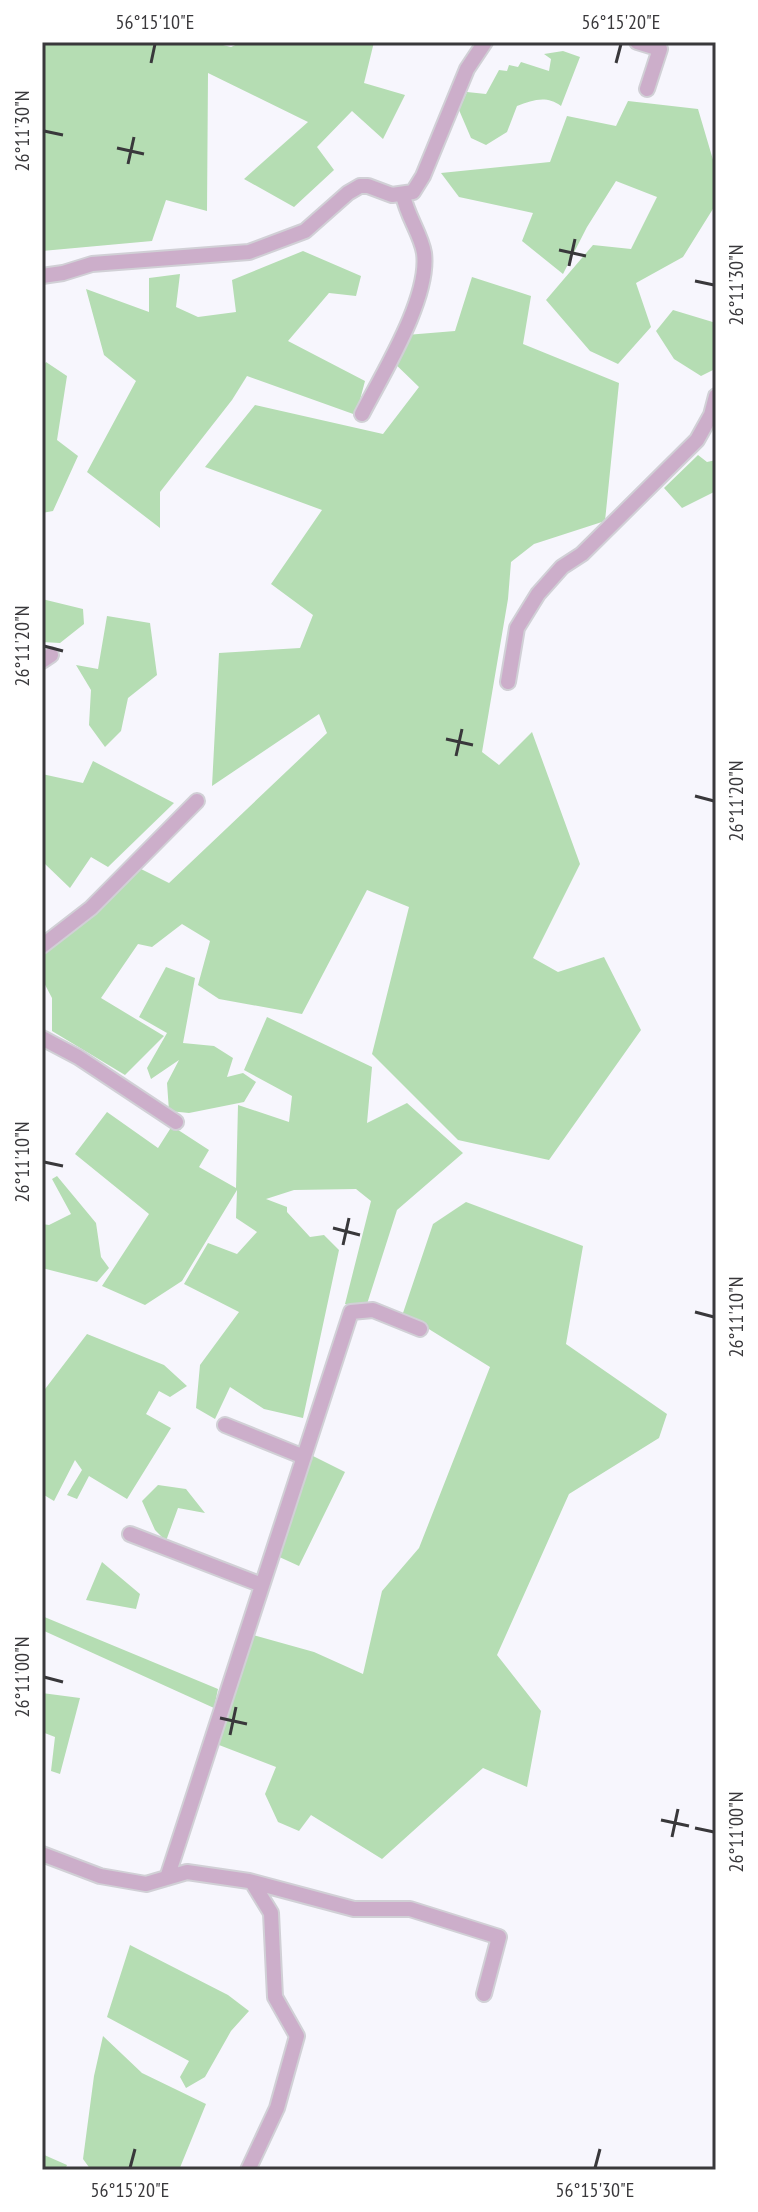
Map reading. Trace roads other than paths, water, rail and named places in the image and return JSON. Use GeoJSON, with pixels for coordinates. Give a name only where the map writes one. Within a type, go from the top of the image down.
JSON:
{"type":"FeatureCollection","features":[{"type":"Feature","properties":{"kind":"street"},"geometry":{"type":"LineString","coordinates":[[42,276],[92,264],[249,252],[305,231],[360,186],[392,195],[413,192],[423,176],[467,69],[485,42]]}},
{"type":"Feature","properties":{"kind":"street"},"geometry":{"type":"LineString","coordinates":[[637,42],[660,49],[647,89]]}},
{"type":"Feature","properties":{"kind":"street"},"geometry":{"type":"LineString","coordinates":[[362,414],[409,321],[420,291],[424,255],[420,239],[406,213],[403,195]]}},
{"type":"Feature","properties":{"kind":"street"},"geometry":{"type":"LineString","coordinates":[[508,682],[517,628],[538,594],[562,567],[582,554],[697,440],[711,415],[716,396]]}},
{"type":"Feature","properties":{"kind":"street"},"geometry":{"type":"LineString","coordinates":[[42,946],[91,908],[197,801]]}},
{"type":"Feature","properties":{"kind":"street"},"geometry":{"type":"LineString","coordinates":[[42,1038],[78,1057],[176,1122]]}},
{"type":"Feature","properties":{"kind":"street"},"geometry":{"type":"LineString","coordinates":[[167,1878],[351,1312],[373,1310],[420,1329]]}},
{"type":"Feature","properties":{"kind":"street"},"geometry":{"type":"LineString","coordinates":[[225,1425],[304,1457]]}},
{"type":"Feature","properties":{"kind":"street"},"geometry":{"type":"LineString","coordinates":[[130,1534],[262,1585]]}},
{"type":"Feature","properties":{"kind":"street"},"geometry":{"type":"LineString","coordinates":[[42,1854],[100,1876],[146,1884],[187,1872],[252,1882],[354,1909],[410,1909],[499,1937],[484,1994]]}},
{"type":"Feature","properties":{"kind":"street"},"geometry":{"type":"LineString","coordinates":[[248,2170],[277,2108],[297,2036],[275,1997],[271,1913],[252,1882]]}}]}
